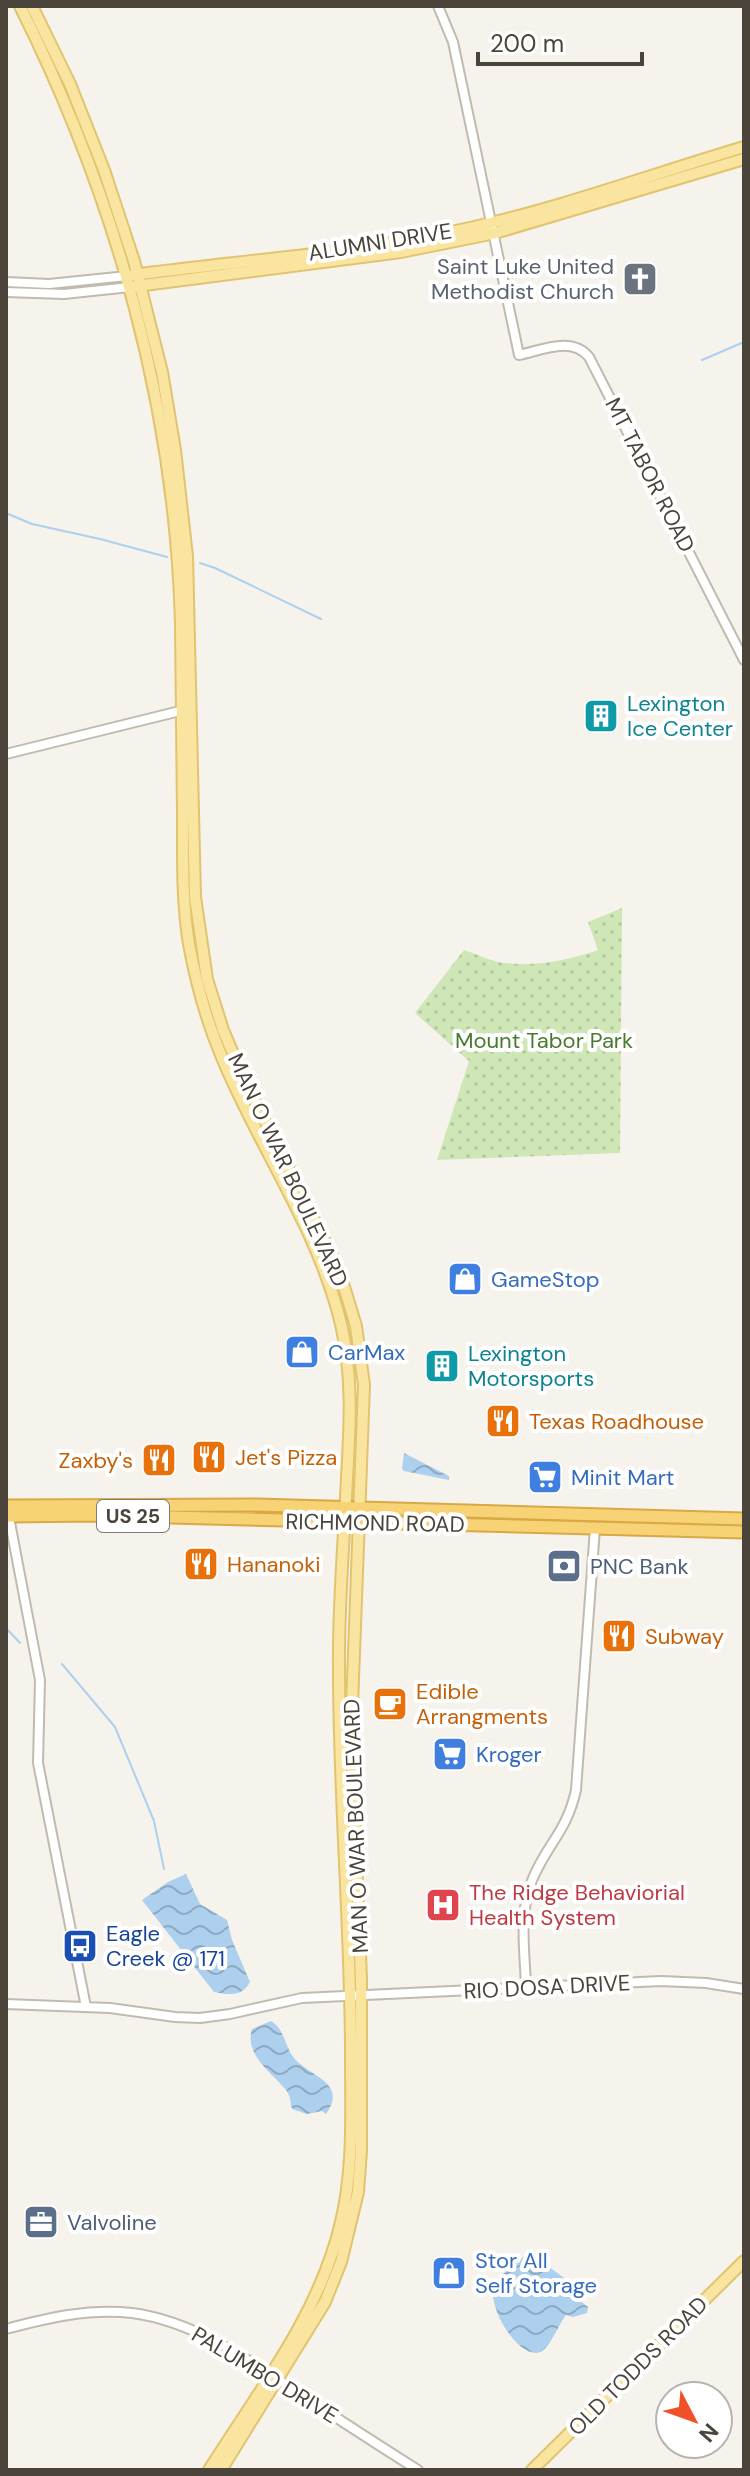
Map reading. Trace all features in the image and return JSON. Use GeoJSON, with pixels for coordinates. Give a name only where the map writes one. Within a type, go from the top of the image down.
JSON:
{"type":"FeatureCollection","features":[{"type":"Feature","properties":{"kind":"highway","name":"RICHMOND ROAD"},"geometry":{"type":"LineString","coordinates":[[7,1511],[192,1505],[744,1519]]}},
{"type":"Feature","properties":{"kind":"highway","name":"RICHMOND ROAD"},"geometry":{"type":"LineString","coordinates":[[7,1511],[744,1532]]}},
{"type":"Feature","properties":{"kind":"main road","name":"MAN O WAR BOULEVARD"},"geometry":{"type":"LineString","coordinates":[[20,6],[84,147],[134,281],[169,478],[178,566],[185,908],[196,979],[223,1060],[313,1243],[337,1307],[346,1348],[351,1393],[339,1620],[339,1693],[356,1996]]}},
{"type":"Feature","properties":{"kind":"main road","name":"MAN O WAR BOULEVARD"},"geometry":{"type":"LineString","coordinates":[[32,6],[88,129],[162,372],[182,500],[189,580],[195,897],[207,979],[223,1030],[243,1077],[325,1239],[350,1303],[364,1385],[351,1733],[356,1996],[350,2148],[342,2219],[321,2286],[221,2470]]}},
{"type":"Feature","properties":{"kind":"main road","name":"ALUMNI DRIVE"},"geometry":{"type":"LineString","coordinates":[[493,228],[744,147]]}},
{"type":"Feature","properties":{"kind":"main road","name":"ALUMNI DRIVE"},"geometry":{"type":"LineString","coordinates":[[134,281],[568,214],[744,159]]}},
{"type":"Feature","properties":{"kind":"main road","name":"OLD TODDS ROAD"},"geometry":{"type":"LineString","coordinates":[[532,2470],[744,2261]]}},
{"type":"Feature","properties":{"kind":"main road","name":"MAN O WAR BOULEVARD"},"geometry":{"type":"LineString","coordinates":[[209,2470],[274,2377]]}},
{"type":"Feature","properties":{"kind":"street"},"geometry":{"type":"LineString","coordinates":[[438,6],[453,42],[493,228]]}},
{"type":"Feature","properties":{"kind":"street","name":"MT TABOR ROAD"},"geometry":{"type":"LineString","coordinates":[[493,228],[519,355],[571,345],[589,357],[744,660]]}},
{"type":"Feature","properties":{"kind":"street","name":"ALUMNI DRIVE"},"geometry":{"type":"LineString","coordinates":[[6,282],[134,281]]}},
{"type":"Feature","properties":{"kind":"street","name":"ALUMNI DRIVE"},"geometry":{"type":"LineString","coordinates":[[6,292],[64,294],[134,281]]}},
{"type":"Feature","properties":{"kind":"street"},"geometry":{"type":"LineString","coordinates":[[6,754],[192,708]]}},
{"type":"Feature","properties":{"kind":"street"},"geometry":{"type":"LineString","coordinates":[[7,1511],[41,1688],[38,1763],[86,2007]]}},
{"type":"Feature","properties":{"kind":"street"},"geometry":{"type":"LineString","coordinates":[[526,1988],[523,1920],[527,1898],[538,1868],[569,1816],[576,1790],[595,1528]]}},
{"type":"Feature","properties":{"kind":"street","name":"RIO DOSA DRIVE"},"geometry":{"type":"LineString","coordinates":[[6,2004],[86,2007],[200,2018],[302,1998],[661,1981],[744,1989]]}},
{"type":"Feature","properties":{"kind":"street","name":"PALUMBO DRIVE"},"geometry":{"type":"LineString","coordinates":[[6,2329],[85,2313],[122,2312],[149,2316],[194,2330],[274,2377],[418,2470]]}},
{"type":"Feature","properties":{"kind":"green space","name":"Mount Tabor Park"},"geometry":{"type":"Polygon","coordinates":[[[622,908],[620,1153],[437,1160],[469,1061],[415,1013],[464,950],[495,961],[516,964],[576,957],[598,950],[588,922],[622,908]]]}},
{"type":"Feature","properties":{"kind":"water"},"geometry":{"type":"Polygon","coordinates":[[[404,1453],[449,1476],[449,1480],[404,1471],[404,1453]]]}},
{"type":"Feature","properties":{"kind":"water"},"geometry":{"type":"Polygon","coordinates":[[[186,1874],[200,1904],[227,1920],[250,1982],[239,1993],[214,1992],[142,1900],[186,1874]]]}},
{"type":"Feature","properties":{"kind":"water"},"geometry":{"type":"Polygon","coordinates":[[[271,2021],[279,2028],[294,2058],[330,2087],[332,2103],[326,2114],[322,2111],[307,2114],[292,2109],[288,2092],[256,2055],[252,2047],[252,2029],[271,2021]]]}},
{"type":"Feature","properties":{"kind":"water"},"geometry":{"type":"Polygon","coordinates":[[[525,2255],[542,2262],[563,2277],[573,2295],[588,2307],[587,2313],[573,2317],[566,2315],[545,2349],[533,2353],[524,2349],[507,2330],[493,2295],[500,2277],[525,2255]]]}},
{"type":"Feature","properties":{"kind":"waterway"},"geometry":{"type":"LineString","coordinates":[[702,360],[744,342]]}},
{"type":"Feature","properties":{"kind":"waterway"},"geometry":{"type":"LineString","coordinates":[[6,513],[32,524],[167,557]]}},
{"type":"Feature","properties":{"kind":"waterway"},"geometry":{"type":"LineString","coordinates":[[200,563],[321,619]]}},
{"type":"Feature","properties":{"kind":"waterway"},"geometry":{"type":"LineString","coordinates":[[6,1628],[20,1643]]}},
{"type":"Feature","properties":{"kind":"waterway"},"geometry":{"type":"LineString","coordinates":[[62,1664],[115,1727],[154,1821],[164,1869]]}},
{"type":"Feature","properties":{"kind":"place","name":"Saint Luke United Methodist Church"},"geometry":{"type":"Point","coordinates":[640,279]}},
{"type":"Feature","properties":{"kind":"place","name":"Lexington Ice Center"},"geometry":{"type":"Point","coordinates":[601,716]}},
{"type":"Feature","properties":{"kind":"place","name":"GameStop"},"geometry":{"type":"Point","coordinates":[465,1279]}},
{"type":"Feature","properties":{"kind":"place","name":"CarMax"},"geometry":{"type":"Point","coordinates":[302,1352]}},
{"type":"Feature","properties":{"kind":"place","name":"Lexington Motorsports"},"geometry":{"type":"Point","coordinates":[442,1366]}},
{"type":"Feature","properties":{"kind":"place","name":"Texas Roadhouse"},"geometry":{"type":"Point","coordinates":[503,1421]}},
{"type":"Feature","properties":{"kind":"place","name":"Jet's Pizza"},"geometry":{"type":"Point","coordinates":[209,1457]}},
{"type":"Feature","properties":{"kind":"place","name":"Zaxby's"},"geometry":{"type":"Point","coordinates":[159,1460]}},
{"type":"Feature","properties":{"kind":"place","name":"Minit Mart"},"geometry":{"type":"Point","coordinates":[545,1477]}},
{"type":"Feature","properties":{"kind":"place","name":"Hananoki"},"geometry":{"type":"Point","coordinates":[201,1564]}},
{"type":"Feature","properties":{"kind":"place","name":"PNC Bank"},"geometry":{"type":"Point","coordinates":[564,1566]}},
{"type":"Feature","properties":{"kind":"place","name":"Subway"},"geometry":{"type":"Point","coordinates":[619,1636]}},
{"type":"Feature","properties":{"kind":"place","name":"Edible Arrangments"},"geometry":{"type":"Point","coordinates":[390,1704]}},
{"type":"Feature","properties":{"kind":"place","name":"Kroger"},"geometry":{"type":"Point","coordinates":[450,1754]}},
{"type":"Feature","properties":{"kind":"place","name":"The Ridge Behaviorial Health System"},"geometry":{"type":"Point","coordinates":[443,1905]}},
{"type":"Feature","properties":{"kind":"place","name":"Eagle Creek @ 171"},"geometry":{"type":"Point","coordinates":[80,1946]}},
{"type":"Feature","properties":{"kind":"place","name":"Valvoline"},"geometry":{"type":"Point","coordinates":[41,2222]}},
{"type":"Feature","properties":{"kind":"place","name":"Stor All Self Storage"},"geometry":{"type":"Point","coordinates":[449,2273]}}]}
